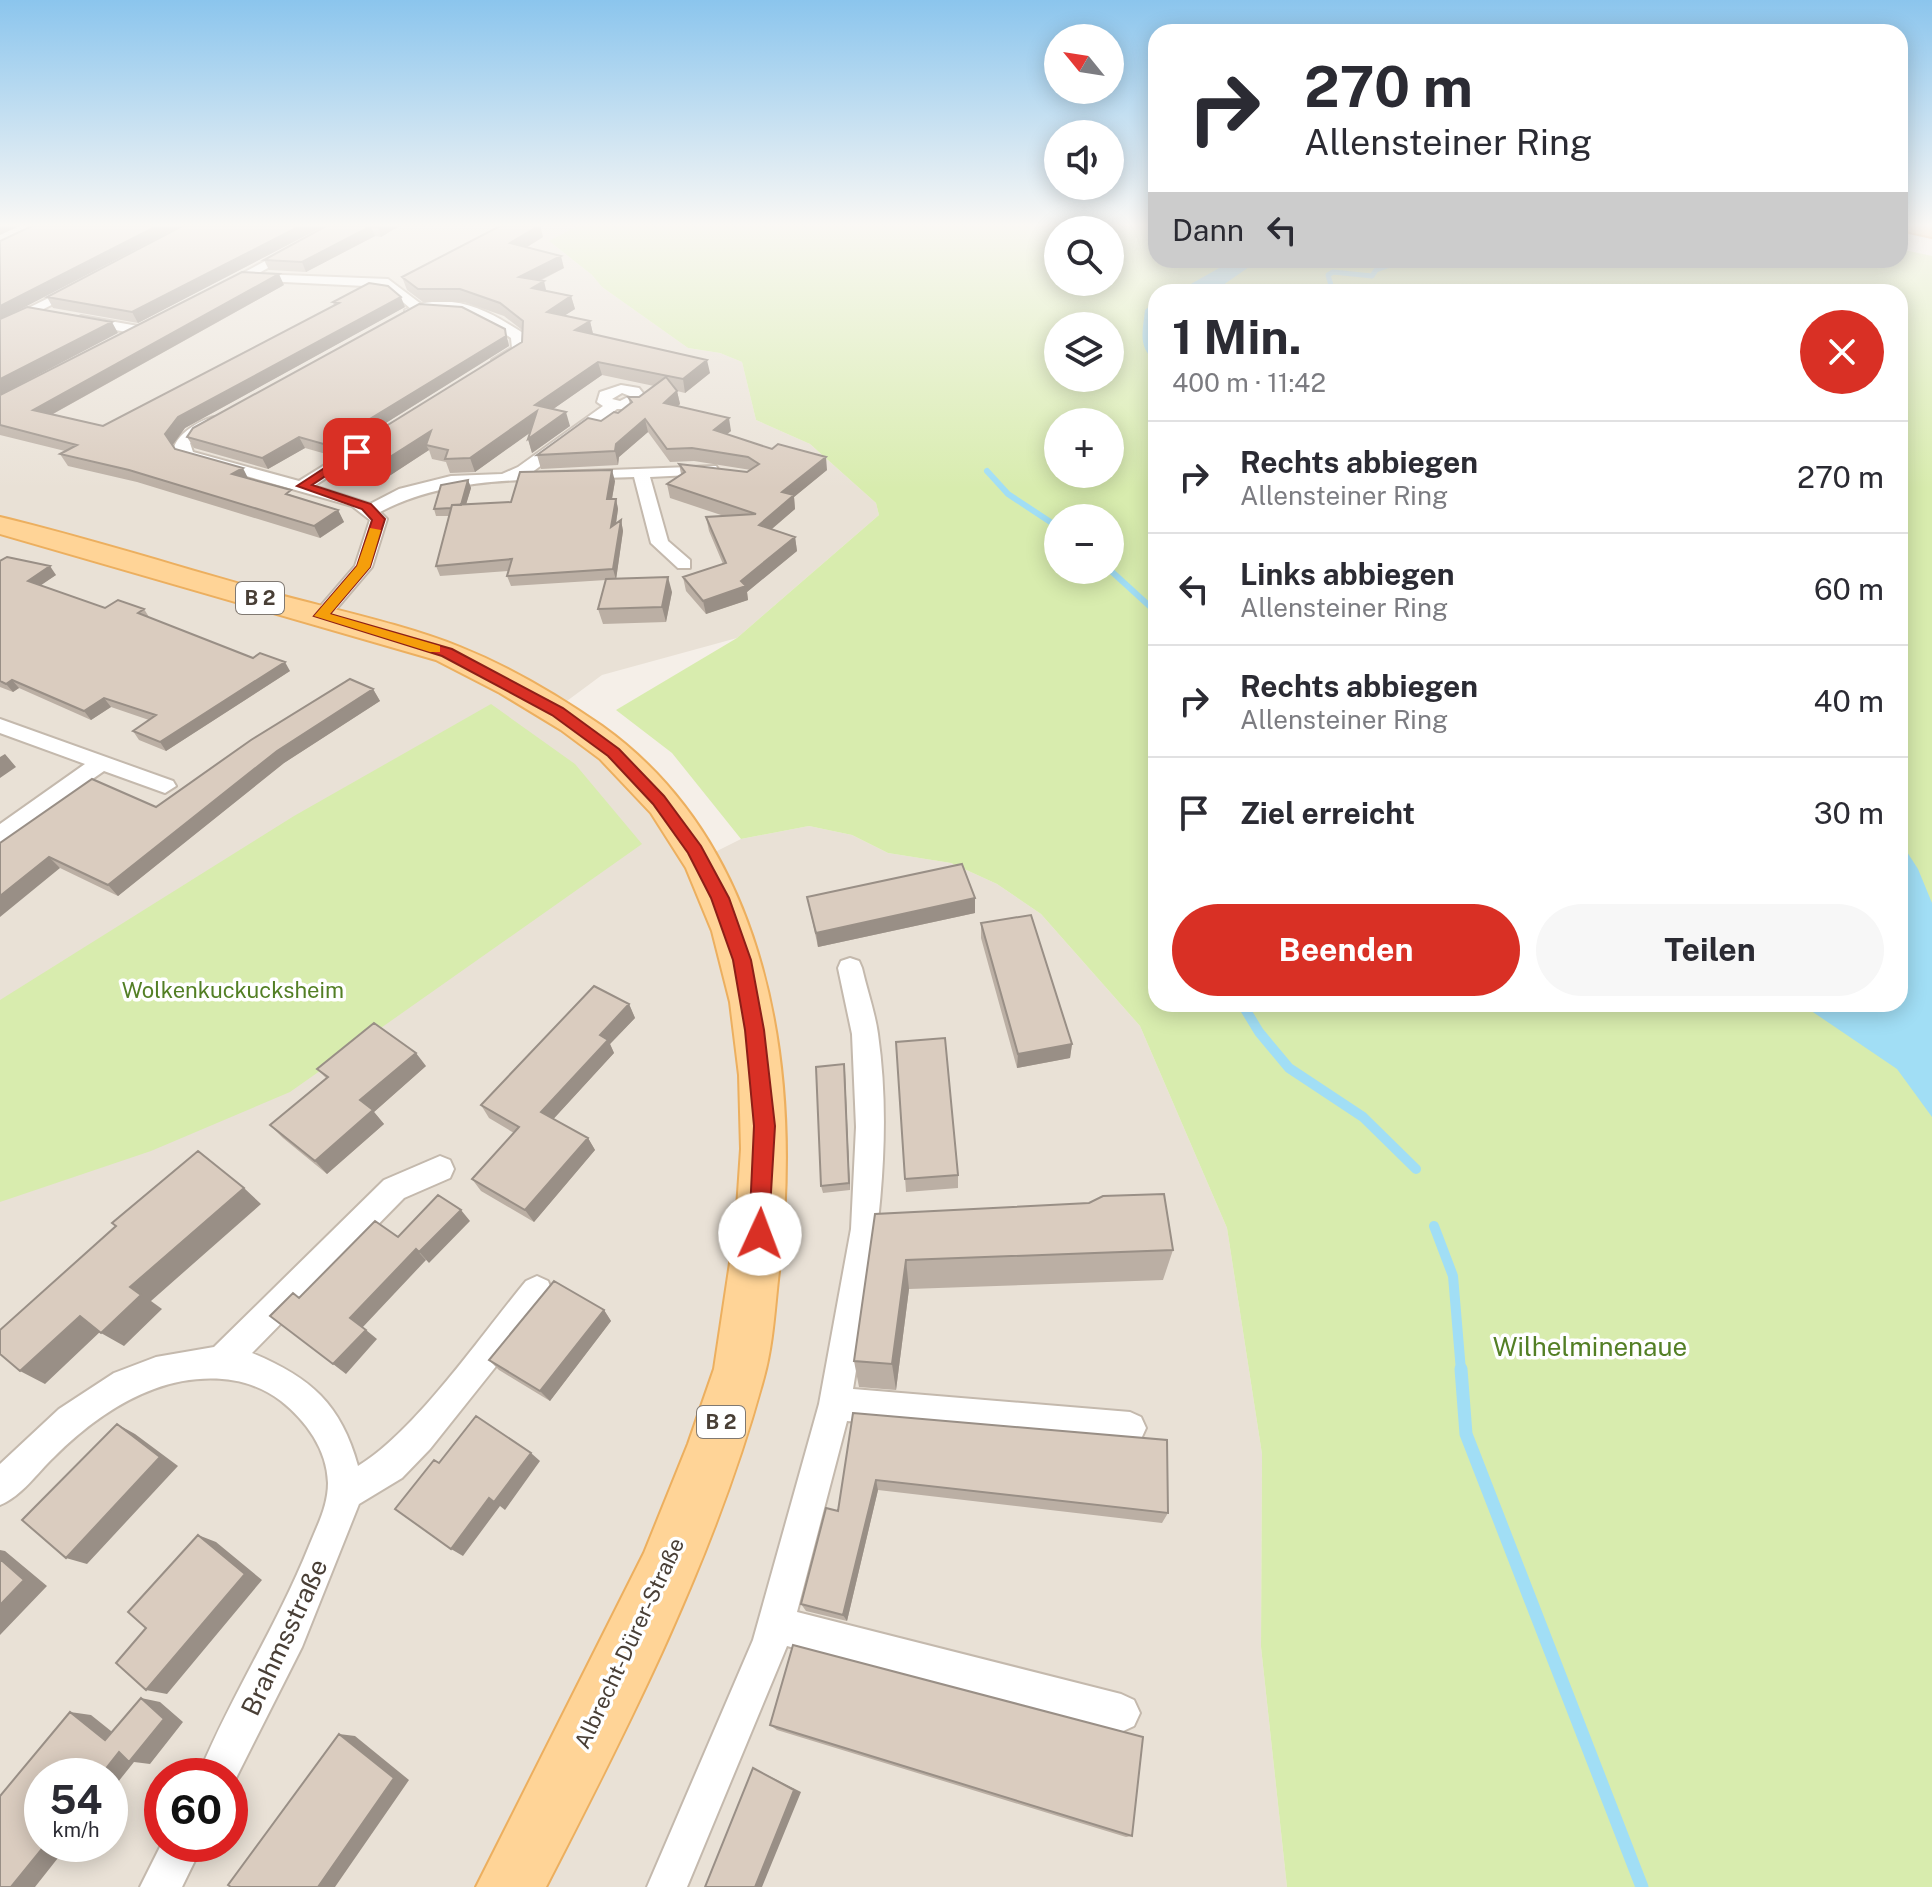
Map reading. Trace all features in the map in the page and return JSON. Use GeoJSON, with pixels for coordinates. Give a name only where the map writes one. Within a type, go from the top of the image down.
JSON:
{"type":"FeatureCollection","features":[{"type":"Feature","properties":{"kind":"main road","name":"Albrecht-Dürer-Straße"},"geometry":{"type":"LineString","coordinates":[[0,525],[447,653],[558,711],[613,752],[671,815],[720,898],[742,960],[765,1126],[760,1234],[738,1376],[664,1578],[510,1887]]}},
{"type":"Feature","properties":{"kind":"street"},"geometry":{"type":"LineString","coordinates":[[0,327],[29,313]]}},
{"type":"Feature","properties":{"kind":"street"},"geometry":{"type":"LineString","coordinates":[[44,313],[138,330]]}},
{"type":"Feature","properties":{"kind":"street"},"geometry":{"type":"LineString","coordinates":[[392,323],[411,313]]}},
{"type":"Feature","properties":{"kind":"street"},"geometry":{"type":"LineString","coordinates":[[478,375],[519,350],[518,336],[484,313]]}},
{"type":"Feature","properties":{"kind":"street"},"geometry":{"type":"LineString","coordinates":[[110,345],[151,323]]}},
{"type":"Feature","properties":{"kind":"street"},"geometry":{"type":"LineString","coordinates":[[506,478],[524,470],[612,406]]}},
{"type":"Feature","properties":{"kind":"street"},"geometry":{"type":"LineString","coordinates":[[231,412],[191,434],[182,448],[188,455],[358,503],[379,519],[363,567],[321,616]]}},
{"type":"Feature","properties":{"kind":"street"},"geometry":{"type":"LineString","coordinates":[[303,486],[397,426]]}},
{"type":"Feature","properties":{"kind":"street"},"geometry":{"type":"LineString","coordinates":[[371,510],[420,488],[451,481],[694,469],[731,474]]}},
{"type":"Feature","properties":{"kind":"street"},"geometry":{"type":"LineString","coordinates":[[641,473],[660,543],[684,564]]}},
{"type":"Feature","properties":{"kind":"street"},"geometry":{"type":"LineString","coordinates":[[0,726],[165,786]]}},
{"type":"Feature","properties":{"kind":"street"},"geometry":{"type":"LineString","coordinates":[[0,835],[100,764]]}},
{"type":"Feature","properties":{"kind":"street"},"geometry":{"type":"LineString","coordinates":[[667,1887],[776,1625],[880,1228],[865,1034],[850,968]]}},
{"type":"Feature","properties":{"kind":"street"},"geometry":{"type":"LineString","coordinates":[[223,1361],[394,1189],[440,1169]]}},
{"type":"Feature","properties":{"kind":"street"},"geometry":{"type":"LineString","coordinates":[[0,1488],[71,1419],[126,1385],[173,1367],[223,1361],[266,1371],[320,1416],[342,1469],[344,1494],[390,1466],[418,1437],[537,1291]]}},
{"type":"Feature","properties":{"kind":"street"},"geometry":{"type":"LineString","coordinates":[[835,1404],[1130,1428]]}},
{"type":"Feature","properties":{"kind":"street","name":"Brahmsstraße"},"geometry":{"type":"LineString","coordinates":[[226,1758],[308,1598],[344,1494]]}},
{"type":"Feature","properties":{"kind":"street"},"geometry":{"type":"LineString","coordinates":[[776,1625],[1121,1713]]}},
{"type":"Feature","properties":{"kind":"street"},"geometry":{"type":"LineString","coordinates":[[160,1887],[173,1862]]}},
{"type":"Feature","properties":{"kind":"shaded area"},"geometry":{"type":"Polygon","coordinates":[[[0,313],[639,313],[688,348],[720,353],[742,362],[756,420],[810,444],[876,503],[879,515],[737,638],[602,675],[552,712],[608,754],[679,842],[736,965],[757,1131],[732,1378],[503,1887],[0,1887],[0,313]]]}},
{"type":"Feature","properties":{"kind":"shaded area"},"geometry":{"type":"Polygon","coordinates":[[[809,826],[852,835],[888,853],[951,863],[997,884],[1041,914],[1140,1026],[1227,1228],[1262,1454],[1261,1647],[1287,1887],[523,1887],[768,1229],[707,856],[741,839],[809,826]]]}},
{"type":"Feature","properties":{"kind":"green space","name":"Wilhelminenaue"},"geometry":{"type":"Polygon","coordinates":[[[639,313],[1044,313],[1044,392],[1124,392],[1124,313],[1148,313],[1148,1012],[1908,1012],[1908,313],[1932,313],[1932,1887],[1287,1887],[1261,1647],[1262,1454],[1227,1228],[1140,1026],[1041,914],[997,884],[951,863],[888,853],[852,835],[809,826],[741,839],[672,753],[616,710],[737,638],[879,515],[876,503],[810,444],[756,420],[742,362],[720,353],[688,348],[639,313]]]}},
{"type":"Feature","properties":{"kind":"green space","name":"Wolkenkuckucksheim"},"geometry":{"type":"Polygon","coordinates":[[[491,704],[575,764],[642,844],[290,1092],[151,1151],[0,1202],[0,1000],[294,816],[491,704]]]}},
{"type":"Feature","properties":{"kind":"water"},"geometry":{"type":"Polygon","coordinates":[[[1145,313],[1148,313],[1148,353],[1144,344],[1145,313]]]}},
{"type":"Feature","properties":{"kind":"water"},"geometry":{"type":"Polygon","coordinates":[[[1908,853],[1932,903],[1932,1117],[1897,1069],[1813,1012],[1908,1012],[1908,853]]]}},
{"type":"Feature","properties":{"kind":"building"},"geometry":{"type":"Polygon","coordinates":[[[13,313],[61,313],[112,322],[0,379],[0,319],[13,313]]]}},
{"type":"Feature","properties":{"kind":"building"},"geometry":{"type":"Polygon","coordinates":[[[161,313],[208,313],[33,410],[103,426],[320,313],[371,313],[178,417],[165,434],[175,449],[243,468],[232,474],[291,490],[286,494],[338,510],[314,526],[129,470],[60,454],[77,445],[0,425],[0,395],[161,313]]]}},
{"type":"Feature","properties":{"kind":"building"},"geometry":{"type":"Polygon","coordinates":[[[402,313],[474,313],[505,329],[506,336],[327,445],[299,437],[262,458],[187,437],[193,428],[402,313]]]}},
{"type":"Feature","properties":{"kind":"building"},"geometry":{"type":"Polygon","coordinates":[[[513,313],[552,313],[590,321],[575,330],[707,360],[683,379],[598,362],[535,405],[566,412],[528,439],[537,411],[470,458],[445,459],[448,450],[426,445],[431,431],[371,469],[342,461],[358,452],[349,449],[522,342],[523,321],[513,313]]]}},
{"type":"Feature","properties":{"kind":"building"},"geometry":{"type":"Polygon","coordinates":[[[666,377],[677,391],[664,403],[729,418],[714,430],[772,449],[778,444],[826,457],[782,492],[794,495],[759,525],[795,537],[741,581],[746,586],[703,601],[683,577],[726,563],[706,517],[756,514],[667,484],[685,472],[679,464],[747,472],[759,464],[748,457],[692,448],[667,449],[645,419],[616,444],[615,451],[537,455],[588,418],[601,421],[614,412],[618,413],[632,402],[628,397],[639,397],[666,377]]]}},
{"type":"Feature","properties":{"kind":"building"},"geometry":{"type":"Polygon","coordinates":[[[612,470],[607,499],[616,499],[611,527],[621,520],[613,569],[507,576],[512,559],[436,566],[452,505],[511,502],[520,472],[612,470]]]}},
{"type":"Feature","properties":{"kind":"building"},"geometry":{"type":"Polygon","coordinates":[[[468,480],[461,505],[434,509],[441,485],[468,480]]]}},
{"type":"Feature","properties":{"kind":"building"},"geometry":{"type":"Polygon","coordinates":[[[7,557],[50,566],[28,581],[105,608],[118,600],[144,609],[138,613],[253,658],[260,653],[285,662],[160,742],[133,731],[156,715],[104,698],[84,711],[12,680],[6,684],[0,681],[0,561],[7,557]]]}},
{"type":"Feature","properties":{"kind":"building"},"geometry":{"type":"Polygon","coordinates":[[[668,577],[662,607],[598,609],[606,579],[668,577]]]}},
{"type":"Feature","properties":{"kind":"building"},"geometry":{"type":"Polygon","coordinates":[[[350,679],[373,689],[277,751],[108,885],[49,857],[0,896],[0,843],[92,779],[156,807],[251,740],[350,679]]]}},
{"type":"Feature","properties":{"kind":"building"},"geometry":{"type":"Polygon","coordinates":[[[962,864],[975,898],[816,933],[807,897],[962,864]]]}},
{"type":"Feature","properties":{"kind":"building"},"geometry":{"type":"Polygon","coordinates":[[[1031,915],[1072,1044],[1018,1054],[981,923],[1031,915]]]}},
{"type":"Feature","properties":{"kind":"building"},"geometry":{"type":"Polygon","coordinates":[[[594,986],[629,1004],[600,1035],[608,1040],[541,1112],[588,1138],[525,1210],[472,1179],[519,1127],[481,1105],[594,986]]]}},
{"type":"Feature","properties":{"kind":"building"},"geometry":{"type":"Polygon","coordinates":[[[374,1023],[416,1053],[360,1100],[373,1110],[315,1161],[270,1125],[328,1077],[317,1069],[374,1023]]]}},
{"type":"Feature","properties":{"kind":"building"},"geometry":{"type":"Polygon","coordinates":[[[945,1038],[958,1175],[905,1179],[896,1042],[945,1038]]]}},
{"type":"Feature","properties":{"kind":"building"},"geometry":{"type":"Polygon","coordinates":[[[844,1064],[849,1183],[821,1186],[816,1067],[844,1064]]]}},
{"type":"Feature","properties":{"kind":"building"},"geometry":{"type":"Polygon","coordinates":[[[198,1151],[244,1188],[130,1287],[141,1295],[101,1333],[80,1316],[20,1371],[0,1354],[0,1330],[116,1226],[112,1223],[198,1151]]]}},
{"type":"Feature","properties":{"kind":"building"},"geometry":{"type":"Polygon","coordinates":[[[1164,1194],[1173,1250],[906,1260],[892,1364],[854,1361],[875,1214],[1089,1203],[1103,1196],[1164,1194]]]}},
{"type":"Feature","properties":{"kind":"building"},"geometry":{"type":"Polygon","coordinates":[[[438,1195],[461,1210],[419,1252],[416,1249],[350,1318],[366,1330],[333,1364],[270,1316],[293,1293],[299,1298],[375,1221],[398,1237],[438,1195]]]}},
{"type":"Feature","properties":{"kind":"building"},"geometry":{"type":"Polygon","coordinates":[[[554,1281],[604,1310],[540,1391],[489,1360],[554,1281]]]}},
{"type":"Feature","properties":{"kind":"building"},"geometry":{"type":"Polygon","coordinates":[[[853,1413],[1167,1440],[1168,1513],[876,1480],[843,1615],[801,1604],[826,1508],[838,1511],[853,1413]]]}},
{"type":"Feature","properties":{"kind":"building"},"geometry":{"type":"Polygon","coordinates":[[[476,1416],[531,1453],[494,1502],[489,1498],[451,1549],[395,1509],[434,1460],[439,1463],[476,1416]]]}},
{"type":"Feature","properties":{"kind":"building"},"geometry":{"type":"Polygon","coordinates":[[[117,1424],[160,1457],[66,1558],[22,1520],[117,1424]]]}},
{"type":"Feature","properties":{"kind":"building"},"geometry":{"type":"Polygon","coordinates":[[[198,1535],[245,1574],[146,1690],[116,1663],[146,1628],[128,1612],[198,1535]]]}},
{"type":"Feature","properties":{"kind":"building"},"geometry":{"type":"Polygon","coordinates":[[[0,1559],[24,1580],[0,1605],[0,1559]]]}},
{"type":"Feature","properties":{"kind":"building"},"geometry":{"type":"Polygon","coordinates":[[[793,1645],[1143,1737],[1132,1836],[770,1725],[793,1645]]]}},
{"type":"Feature","properties":{"kind":"building"},"geometry":{"type":"Polygon","coordinates":[[[141,1698],[164,1719],[129,1762],[119,1752],[114,1758],[32,1758],[70,1712],[105,1740],[141,1698]]]}},
{"type":"Feature","properties":{"kind":"building"},"geometry":{"type":"Polygon","coordinates":[[[339,1734],[394,1778],[318,1887],[231,1887],[228,1885],[248,1862],[248,1858],[339,1734]]]}},
{"type":"Feature","properties":{"kind":"building"},"geometry":{"type":"Polygon","coordinates":[[[24,1767],[24,1862],[31,1862],[11,1887],[0,1887],[0,1796],[24,1767]]]}},
{"type":"Feature","properties":{"kind":"building"},"geometry":{"type":"Polygon","coordinates":[[[753,1768],[794,1790],[755,1887],[705,1887],[753,1768]]]}},
{"type":"Feature","properties":{"kind":"waterway"},"geometry":{"type":"LineString","coordinates":[[987,471],[1008,494],[1044,518]]}},
{"type":"Feature","properties":{"kind":"waterway"},"geometry":{"type":"LineString","coordinates":[[1124,583],[1148,605]]}},
{"type":"Feature","properties":{"kind":"waterway"},"geometry":{"type":"LineString","coordinates":[[1247,1012],[1289,1068],[1363,1117],[1416,1169]]}},
{"type":"Feature","properties":{"kind":"waterway"},"geometry":{"type":"LineString","coordinates":[[1434,1226],[1453,1276],[1461,1371]]}},
{"type":"Feature","properties":{"kind":"waterway"},"geometry":{"type":"LineString","coordinates":[[1461,1369],[1466,1434],[1642,1887]]}},
{"type":"Feature","properties":{"kind":"slow traffic"},"geometry":{"type":"LineString","coordinates":[[375,530],[363,567],[321,616],[435,649]]}},
{"type":"Feature","properties":{"kind":"route"},"geometry":{"type":"LineString","coordinates":[[357,452],[303,486],[366,506],[379,519],[363,567],[321,616],[447,653],[514,685],[558,711],[613,752],[671,815],[695,850],[720,898],[742,960],[754,1030],[765,1126],[760,1234]]}}]}
